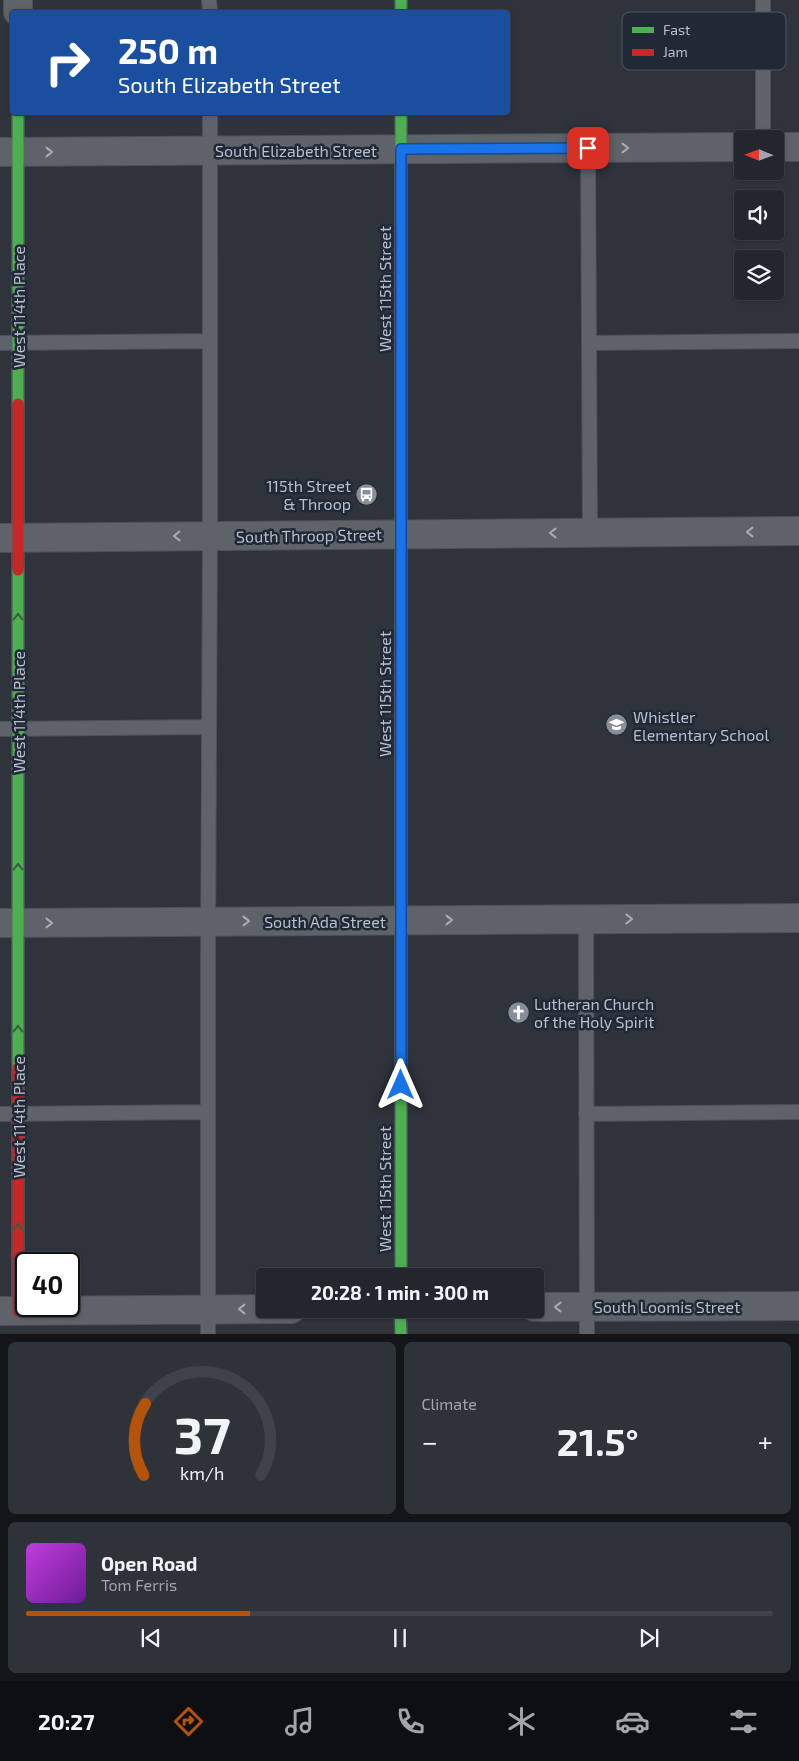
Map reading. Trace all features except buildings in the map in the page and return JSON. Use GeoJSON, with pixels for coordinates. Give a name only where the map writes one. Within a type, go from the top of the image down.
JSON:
{"type":"FeatureCollection","features":[{"type":"Feature","properties":{"kind":"street","name":"West 114th Place"},"geometry":{"type":"LineString","coordinates":[[9,1311],[18,1114],[9,923],[18,729],[9,538],[18,342],[9,152],[17,115]]}},
{"type":"Feature","properties":{"kind":"street","name":"West 115th Street"},"geometry":{"type":"LineString","coordinates":[[400,115],[401,1268]]}},
{"type":"Feature","properties":{"kind":"street"},"geometry":{"type":"LineString","coordinates":[[784,147],[799,146]]}},
{"type":"Feature","properties":{"kind":"street","name":"South Elizabeth Street"},"geometry":{"type":"LineString","coordinates":[[9,152],[734,147]]}},
{"type":"Feature","properties":{"kind":"street","name":"South Throop Street"},"geometry":{"type":"LineString","coordinates":[[9,538],[799,531]]}},
{"type":"Feature","properties":{"kind":"street","name":"South Ada Street"},"geometry":{"type":"LineString","coordinates":[[9,923],[799,918]]}},
{"type":"Feature","properties":{"kind":"street","name":"South Loomis Street"},"geometry":{"type":"LineString","coordinates":[[544,1307],[799,1306]]}},
{"type":"Feature","properties":{"kind":"street"},"geometry":{"type":"LineString","coordinates":[[9,1311],[209,1321],[256,1314]]}},
{"type":"Feature","properties":{"kind":"street"},"geometry":{"type":"LineString","coordinates":[[400,1318],[401,1334]]}},
{"type":"Feature","properties":{"kind":"lane"},"geometry":{"type":"LineString","coordinates":[[763,70],[763,130]]}},
{"type":"Feature","properties":{"kind":"lane"},"geometry":{"type":"LineString","coordinates":[[209,1321],[210,115]]}},
{"type":"Feature","properties":{"kind":"lane"},"geometry":{"type":"LineString","coordinates":[[588,148],[590,533]]}},
{"type":"Feature","properties":{"kind":"lane"},"geometry":{"type":"LineString","coordinates":[[0,343],[210,341]]}},
{"type":"Feature","properties":{"kind":"lane"},"geometry":{"type":"LineString","coordinates":[[589,343],[799,341]]}},
{"type":"Feature","properties":{"kind":"lane"},"geometry":{"type":"LineString","coordinates":[[0,729],[209,727]]}},
{"type":"Feature","properties":{"kind":"lane"},"geometry":{"type":"LineString","coordinates":[[586,919],[587,1334]]}},
{"type":"Feature","properties":{"kind":"lane"},"geometry":{"type":"LineString","coordinates":[[0,1114],[208,1112]]}},
{"type":"Feature","properties":{"kind":"lane"},"geometry":{"type":"LineString","coordinates":[[586,1114],[799,1112]]}},
{"type":"Feature","properties":{"kind":"traffic: fast"},"geometry":{"type":"LineString","coordinates":[[401,0],[401,10]]}},
{"type":"Feature","properties":{"kind":"traffic: fast"},"geometry":{"type":"LineString","coordinates":[[18,115],[18,404]]}},
{"type":"Feature","properties":{"kind":"traffic: fast"},"geometry":{"type":"LineString","coordinates":[[401,115],[401,654]]}},
{"type":"Feature","properties":{"kind":"traffic: fast"},"geometry":{"type":"LineString","coordinates":[[18,570],[18,1068]]}},
{"type":"Feature","properties":{"kind":"traffic: fast"},"geometry":{"type":"LineString","coordinates":[[401,892],[401,1268]]}},
{"type":"Feature","properties":{"kind":"traffic: fast"},"geometry":{"type":"LineString","coordinates":[[400,1318],[401,1334]]}},
{"type":"Feature","properties":{"kind":"traffic: jam"},"geometry":{"type":"LineString","coordinates":[[18,404],[18,570]]}},
{"type":"Feature","properties":{"kind":"traffic: jam"},"geometry":{"type":"LineString","coordinates":[[401,654],[401,892]]}},
{"type":"Feature","properties":{"kind":"traffic: jam"},"geometry":{"type":"LineString","coordinates":[[18,1068],[18,1252]]}},
{"type":"Feature","properties":{"kind":"place","name":"115th Street & Throop"},"geometry":{"type":"Point","coordinates":[367,494]}},
{"type":"Feature","properties":{"kind":"place","name":"Whistler Elementary School"},"geometry":{"type":"Point","coordinates":[617,725]}},
{"type":"Feature","properties":{"kind":"place","name":"Lutheran Church of the Holy Spirit"},"geometry":{"type":"Point","coordinates":[518,1012]}},
{"type":"Feature","properties":{"kind":"route"},"geometry":{"type":"LineString","coordinates":[[401,1085],[401,149],[588,148]]}}]}
